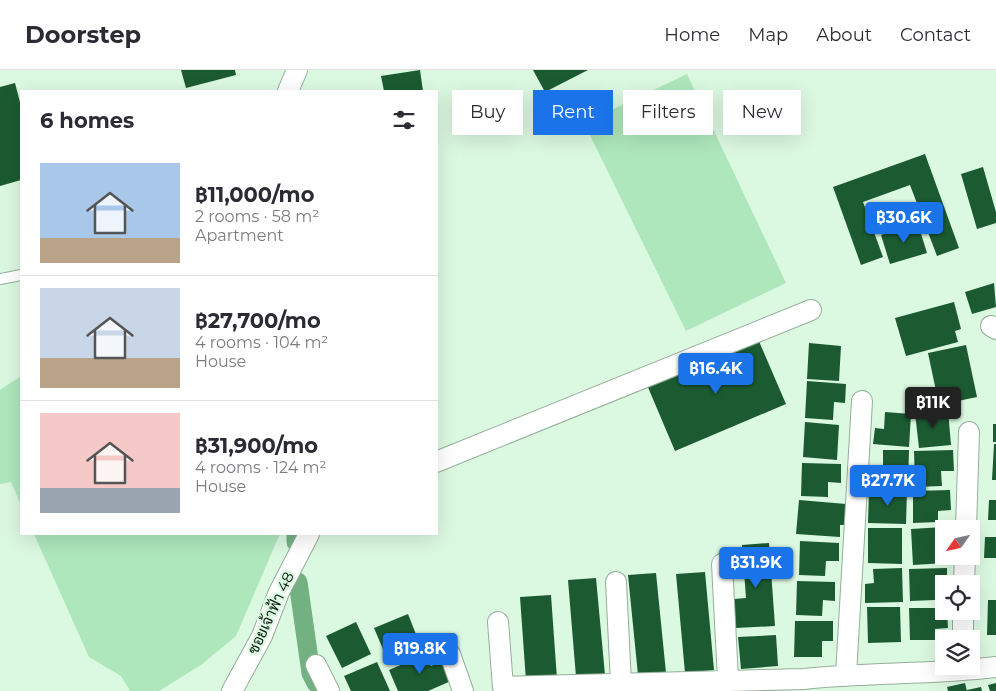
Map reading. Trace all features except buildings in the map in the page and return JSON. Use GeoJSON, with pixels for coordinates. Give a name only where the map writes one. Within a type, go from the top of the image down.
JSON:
{"type":"FeatureCollection","features":[{"type":"Feature","properties":{"kind":"street"},"geometry":{"type":"LineString","coordinates":[[288,90],[298,70]]}},
{"type":"Feature","properties":{"kind":"street"},"geometry":{"type":"LineString","coordinates":[[438,461],[811,310]]}},
{"type":"Feature","properties":{"kind":"street"},"geometry":{"type":"LineString","coordinates":[[846,674],[862,401]]}},
{"type":"Feature","properties":{"kind":"street"},"geometry":{"type":"LineString","coordinates":[[966,520],[969,432]]}},
{"type":"Feature","properties":{"kind":"street","name":"ซอยเจ้าฟ้า 48"},"geometry":{"type":"LineString","coordinates":[[238,688],[262,636],[279,592],[308,535]]}},
{"type":"Feature","properties":{"kind":"street"},"geometry":{"type":"LineString","coordinates":[[722,564],[728,680]]}},
{"type":"Feature","properties":{"kind":"street"},"geometry":{"type":"LineString","coordinates":[[616,582],[622,684]]}},
{"type":"Feature","properties":{"kind":"street"},"geometry":{"type":"LineString","coordinates":[[498,622],[503,687],[804,679],[846,674],[935,670]]}},
{"type":"Feature","properties":{"kind":"street"},"geometry":{"type":"LineString","coordinates":[[450,654],[463,691]]}},
{"type":"Feature","properties":{"kind":"street"},"geometry":{"type":"LineString","coordinates":[[316,666],[329,691]]}},
{"type":"Feature","properties":{"kind":"street"},"geometry":{"type":"LineString","coordinates":[[980,668],[996,667]]}},
{"type":"Feature","properties":{"kind":"lane"},"geometry":{"type":"LineString","coordinates":[[0,279],[20,275]]}},
{"type":"Feature","properties":{"kind":"green space"},"geometry":{"type":"Polygon","coordinates":[[[687,74],[695,90],[653,90],[687,74]]]}},
{"type":"Feature","properties":{"kind":"green space"},"geometry":{"type":"Polygon","coordinates":[[[623,104],[623,135],[713,135],[713,129],[786,283],[686,331],[590,135],[613,135],[613,109],[623,104]]]}},
{"type":"Feature","properties":{"kind":"green space"},"geometry":{"type":"Polygon","coordinates":[[[20,377],[20,503],[11,482],[0,484],[0,390],[20,377]]]}},
{"type":"Feature","properties":{"kind":"green space"},"geometry":{"type":"Polygon","coordinates":[[[34,535],[279,535],[236,636],[201,665],[159,691],[130,691],[121,676],[89,657],[34,535]]]}},
{"type":"Feature","properties":{"kind":"waterway"},"geometry":{"type":"LineString","coordinates":[[296,535],[296,542]]}},
{"type":"Feature","properties":{"kind":"waterway"},"geometry":{"type":"LineString","coordinates":[[298,582],[311,673],[316,683]]}}]}
